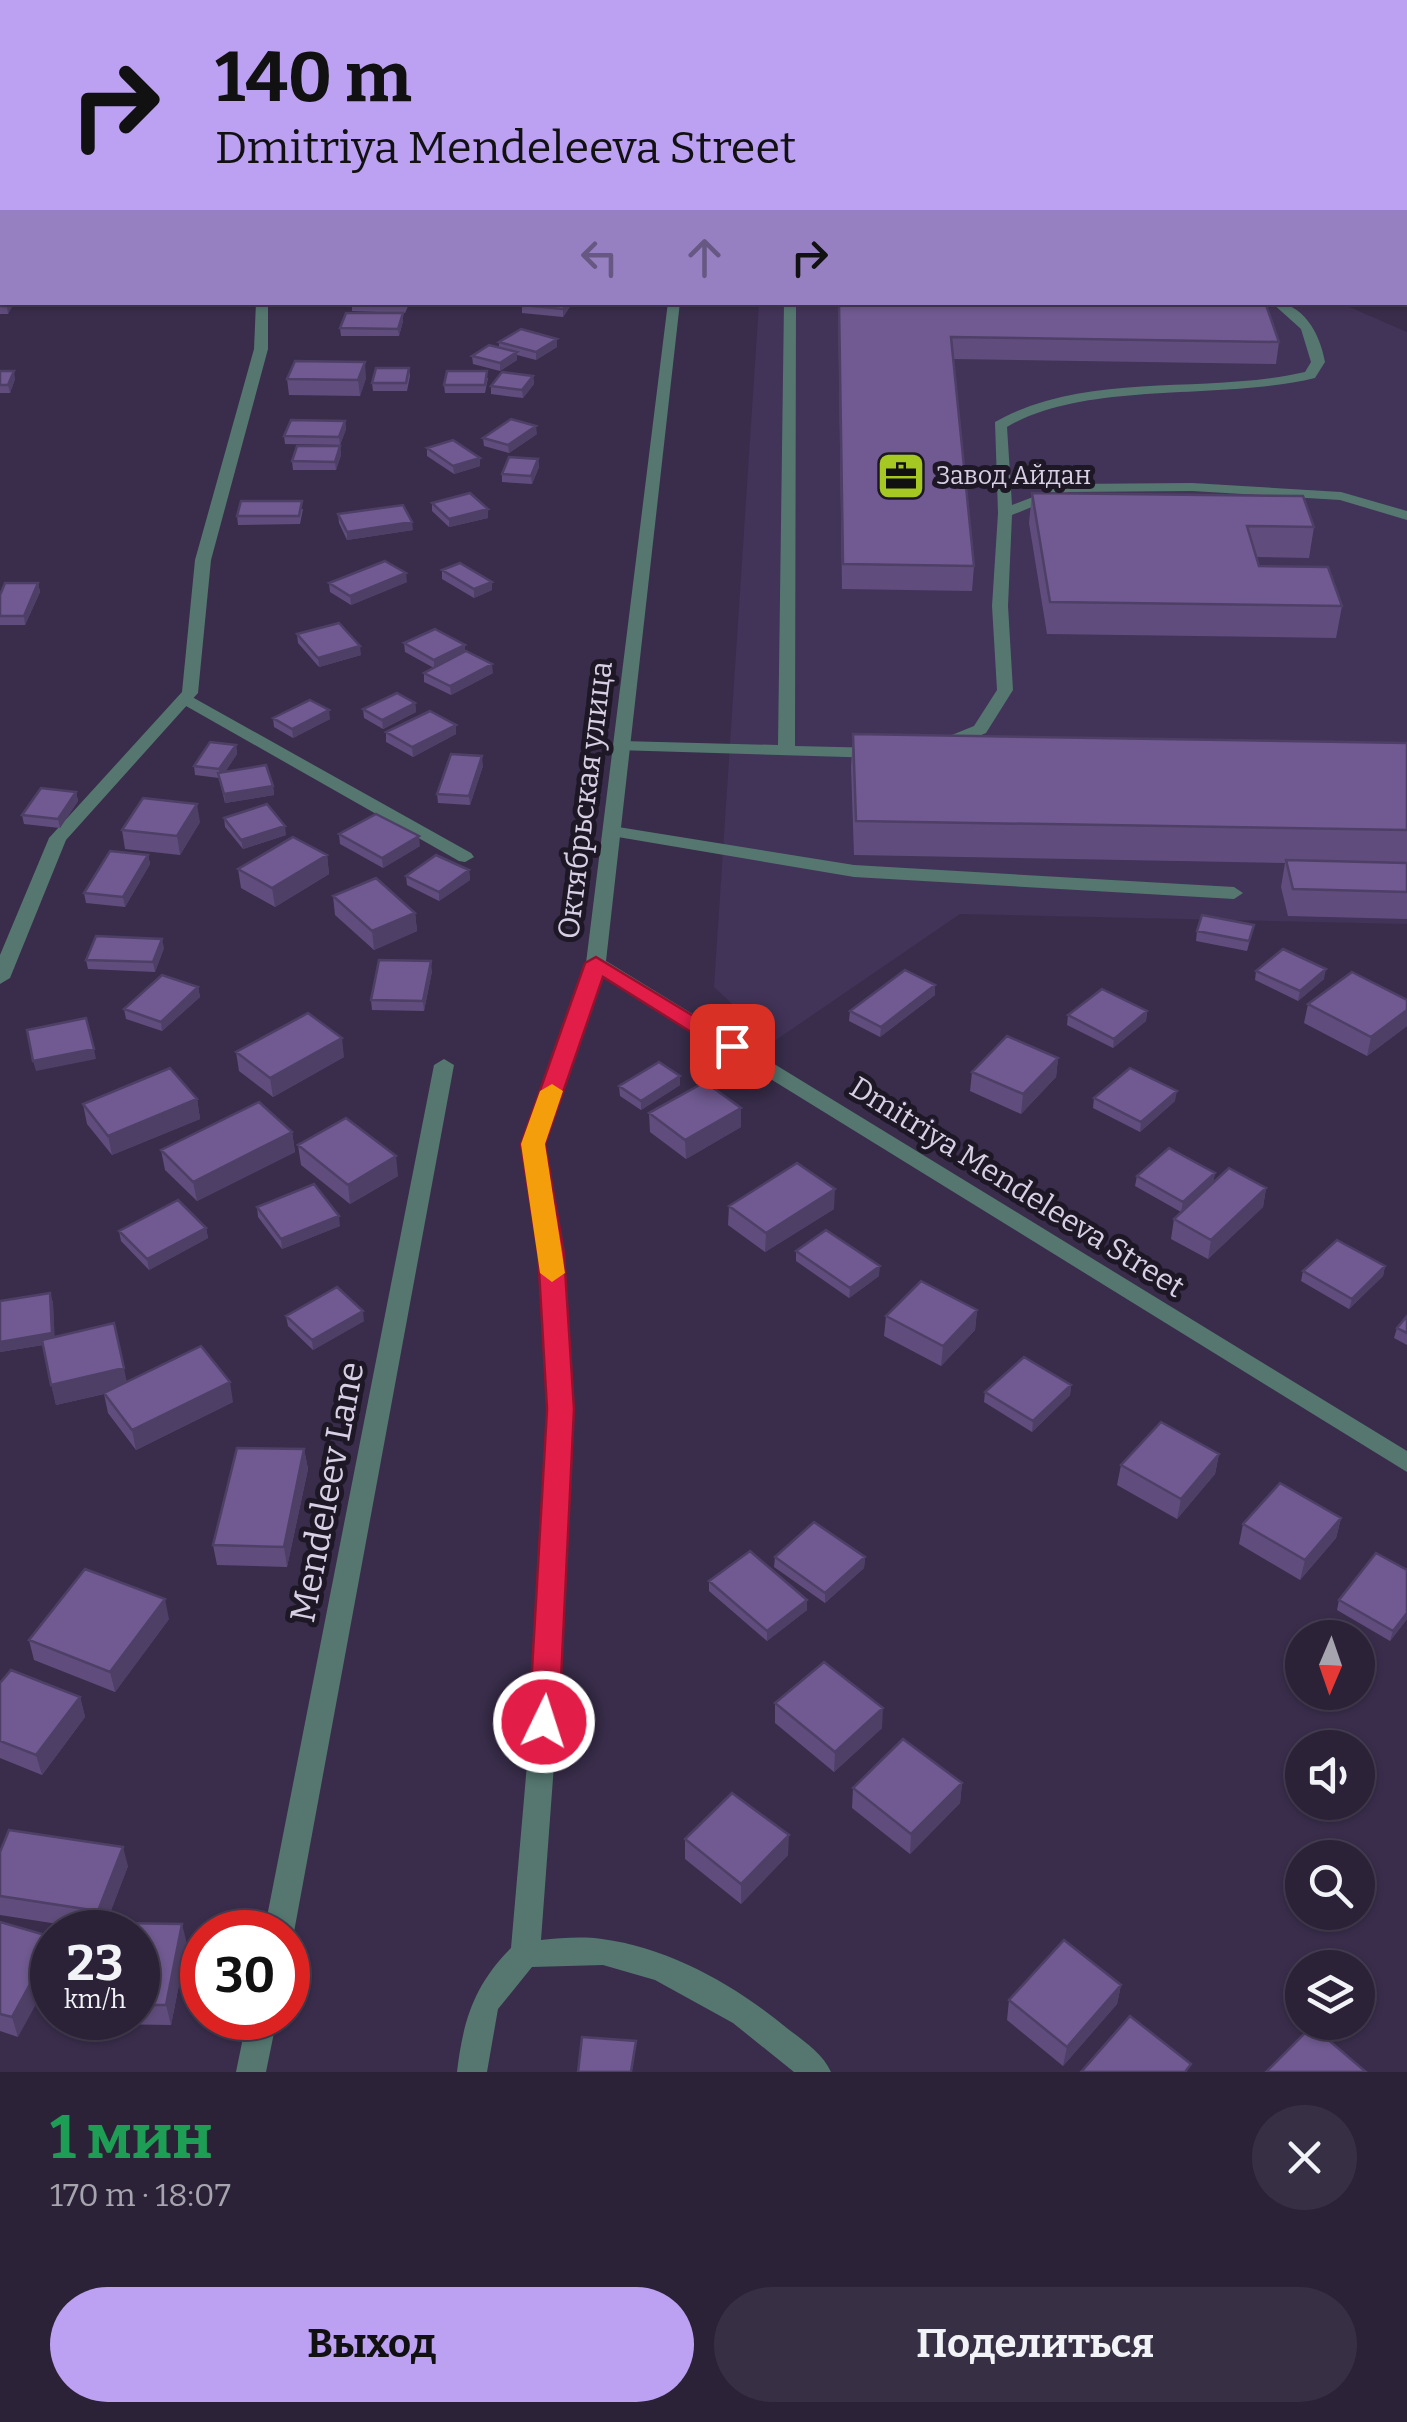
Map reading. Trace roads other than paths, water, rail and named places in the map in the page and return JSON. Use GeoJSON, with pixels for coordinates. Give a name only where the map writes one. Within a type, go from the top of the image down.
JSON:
{"type":"FeatureCollection","features":[{"type":"Feature","properties":{"kind":"street"},"geometry":{"type":"LineString","coordinates":[[0,978],[58,838],[190,694],[204,560],[261,349],[262,305]]}},
{"type":"Feature","properties":{"kind":"street","name":"Октябрьская улица"},"geometry":{"type":"LineString","coordinates":[[526,1954],[547,1684],[560,1409],[551,1253],[533,1144],[596,963],[674,305]]}},
{"type":"Feature","properties":{"kind":"street"},"geometry":{"type":"LineString","coordinates":[[786,752],[790,305]]}},
{"type":"Feature","properties":{"kind":"street"},"geometry":{"type":"LineString","coordinates":[[981,748],[935,746],[980,729],[1006,690],[1000,606],[1005,513],[1000,426],[1009,417],[1046,406],[1142,392],[1268,384],[1310,375],[1318,362],[1316,338],[1300,317],[1282,305]]}},
{"type":"Feature","properties":{"kind":"street"},"geometry":{"type":"LineString","coordinates":[[1005,513],[1067,488],[1192,487],[1341,496],[1407,516]]}},
{"type":"Feature","properties":{"kind":"street"},"geometry":{"type":"LineString","coordinates":[[185,698],[465,857]]}},
{"type":"Feature","properties":{"kind":"street"},"geometry":{"type":"LineString","coordinates":[[622,746],[896,753]]}},
{"type":"Feature","properties":{"kind":"street"},"geometry":{"type":"LineString","coordinates":[[612,830],[854,871],[1234,893]]}},
{"type":"Feature","properties":{"kind":"street","name":"Dmitriya Mendeleeva Street"},"geometry":{"type":"LineString","coordinates":[[596,963],[1407,1463]]}},
{"type":"Feature","properties":{"kind":"street","name":"Mendeleev Lane"},"geometry":{"type":"LineString","coordinates":[[283,1910],[444,1065]]}},
{"type":"Feature","properties":{"kind":"street"},"geometry":{"type":"LineString","coordinates":[[472,2072],[478,2018],[491,1986],[526,1954],[601,1952],[667,1968],[778,2038],[816,2072]]}},
{"type":"Feature","properties":{"kind":"street"},"geometry":{"type":"LineString","coordinates":[[251,2072],[258,2040]]}},
{"type":"Feature","properties":{"kind":"place","name":"Завод Айдан"},"geometry":{"type":"Point","coordinates":[901,476]}}]}
